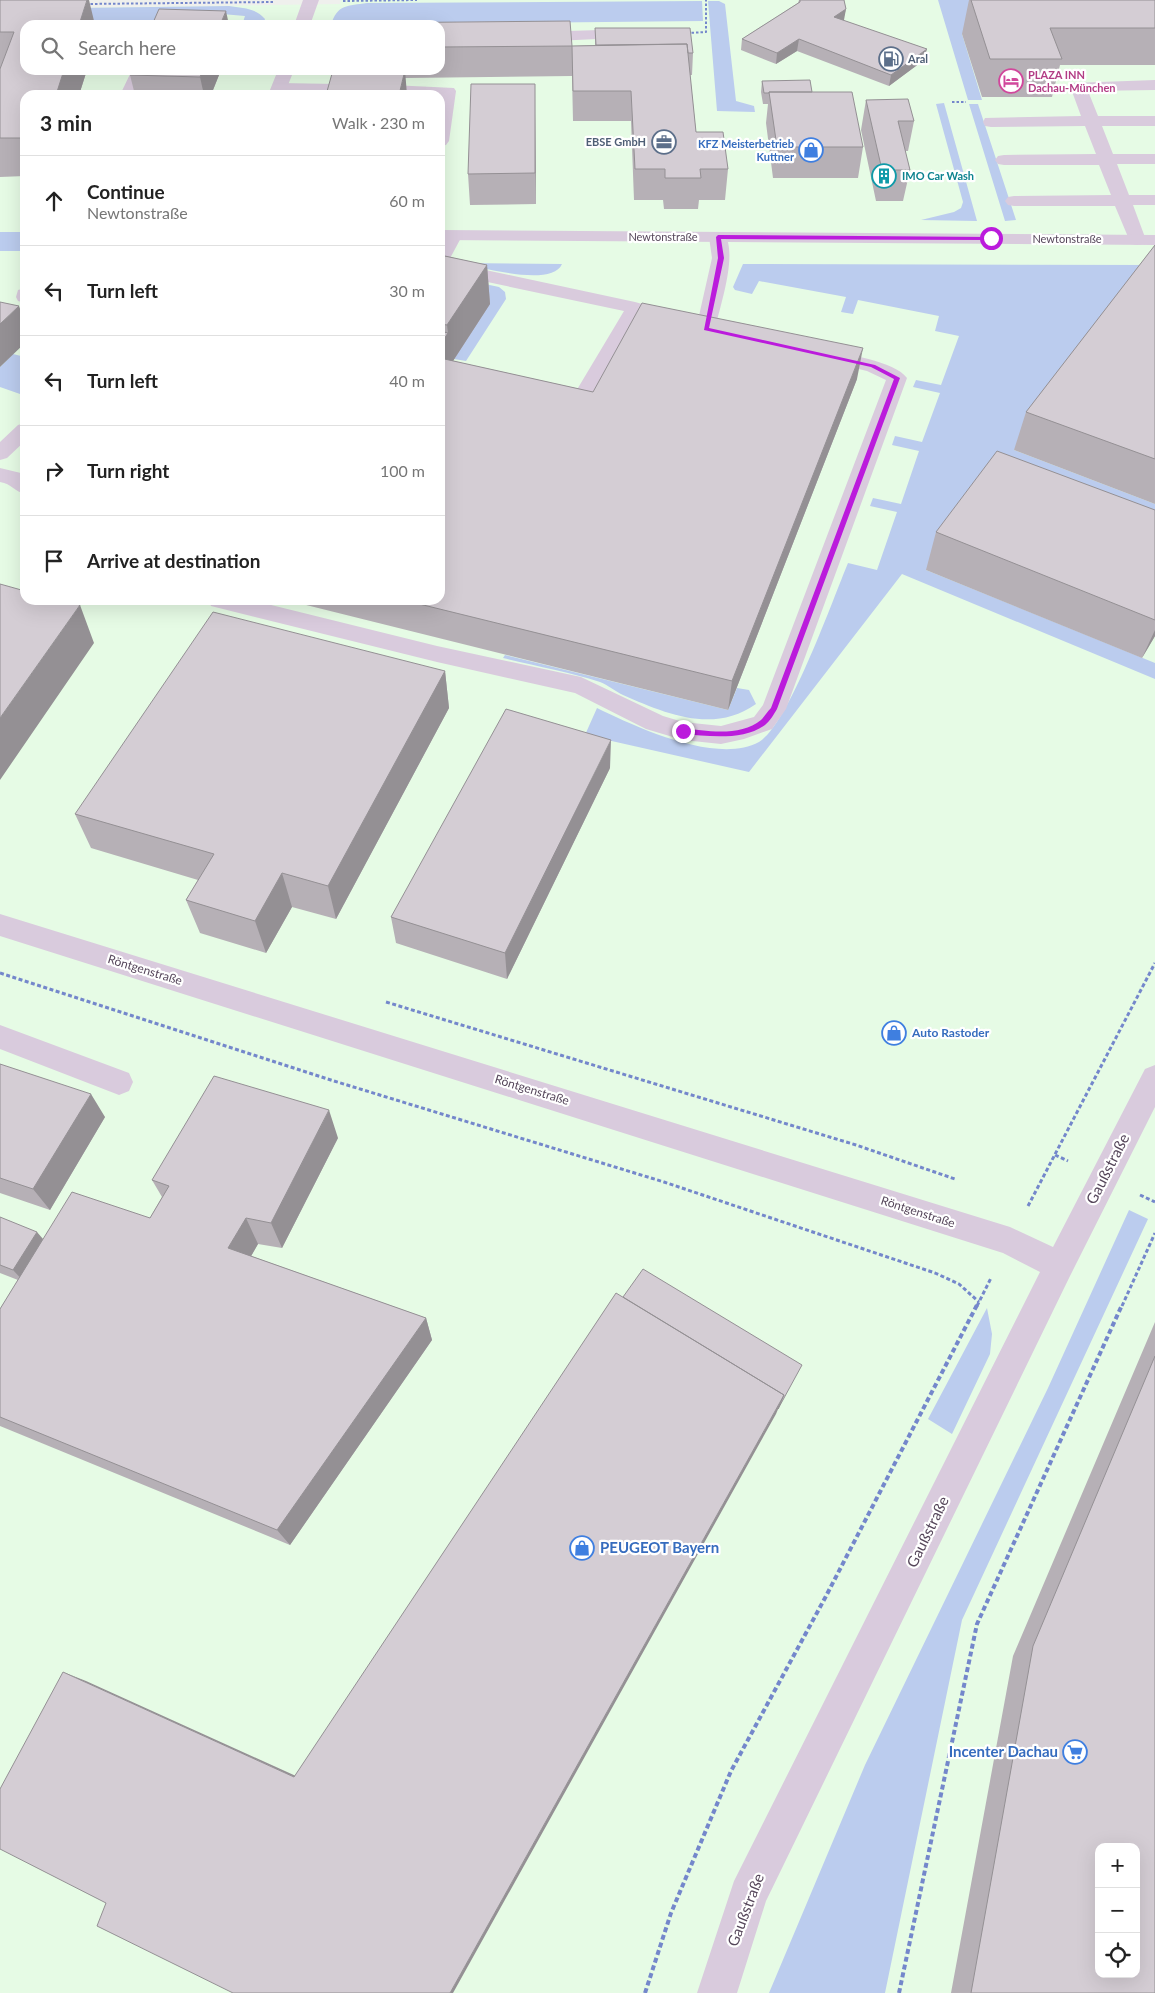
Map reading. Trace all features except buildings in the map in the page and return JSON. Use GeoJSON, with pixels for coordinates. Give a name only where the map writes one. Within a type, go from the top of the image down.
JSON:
{"type":"FeatureCollection","features":[{"type":"Feature","properties":{"kind":"street"},"geometry":{"type":"LineString","coordinates":[[304,20],[311,1]]}},
{"type":"Feature","properties":{"kind":"street"},"geometry":{"type":"LineString","coordinates":[[517,37],[682,33]]}},
{"type":"Feature","properties":{"kind":"street"},"geometry":{"type":"LineString","coordinates":[[130,90],[138,75]]}},
{"type":"Feature","properties":{"kind":"street"},"geometry":{"type":"LineString","coordinates":[[278,90],[284,75]]}},
{"type":"Feature","properties":{"kind":"street"},"geometry":{"type":"LineString","coordinates":[[343,89],[346,75]]}},
{"type":"Feature","properties":{"kind":"street"},"geometry":{"type":"LineString","coordinates":[[1137,240],[1078,86],[1155,85]]}},
{"type":"Feature","properties":{"kind":"street"},"geometry":{"type":"LineString","coordinates":[[310,90],[396,90]]}},
{"type":"Feature","properties":{"kind":"street"},"geometry":{"type":"LineString","coordinates":[[445,91],[448,91],[445,110]]}},
{"type":"Feature","properties":{"kind":"street"},"geometry":{"type":"LineString","coordinates":[[991,122],[1155,121]]}},
{"type":"Feature","properties":{"kind":"street"},"geometry":{"type":"LineString","coordinates":[[1004,160],[1155,158]]}},
{"type":"Feature","properties":{"kind":"street"},"geometry":{"type":"LineString","coordinates":[[1014,201],[1155,200]]}},
{"type":"Feature","properties":{"kind":"street","name":"Newtonstraße"},"geometry":{"type":"LineString","coordinates":[[447,235],[1155,240]]}},
{"type":"Feature","properties":{"kind":"street"},"geometry":{"type":"LineString","coordinates":[[718,237],[721,258],[706,329],[752,339]]}},
{"type":"Feature","properties":{"kind":"street"},"geometry":{"type":"LineString","coordinates":[[445,267],[635,308],[570,418]]}},
{"type":"Feature","properties":{"kind":"street"},"geometry":{"type":"LineString","coordinates":[[239,605],[437,654],[581,686],[655,723],[683,731],[721,735],[744,730],[762,723],[774,709],[897,378],[873,366],[808,352]]}},
{"type":"Feature","properties":{"kind":"street"},"geometry":{"type":"LineString","coordinates":[[0,453],[20,435]]}},
{"type":"Feature","properties":{"kind":"street"},"geometry":{"type":"LineString","coordinates":[[0,475],[18,479],[20,481]]}},
{"type":"Feature","properties":{"kind":"street","name":"Röntgenstraße"},"geometry":{"type":"LineString","coordinates":[[0,925],[1010,1242],[1059,1266]]}},
{"type":"Feature","properties":{"kind":"street"},"geometry":{"type":"LineString","coordinates":[[0,1038],[120,1082]]}},
{"type":"Feature","properties":{"kind":"street","name":"Gaußstraße"},"geometry":{"type":"LineString","coordinates":[[717,1993],[748,1895],[1059,1266],[1155,1078]]}},
{"type":"Feature","properties":{"kind":"path"},"geometry":{"type":"LineString","coordinates":[[79,4],[417,0]]}},
{"type":"Feature","properties":{"kind":"path"},"geometry":{"type":"LineString","coordinates":[[682,33],[706,32],[706,0]]}},
{"type":"Feature","properties":{"kind":"path"},"geometry":{"type":"LineString","coordinates":[[952,102],[968,102]]}},
{"type":"Feature","properties":{"kind":"path"},"geometry":{"type":"LineString","coordinates":[[645,1993],[671,1913],[731,1771],[825,1598],[1155,963]]}},
{"type":"Feature","properties":{"kind":"path"},"geometry":{"type":"LineString","coordinates":[[0,973],[334,1081],[720,1201],[935,1273],[959,1284],[979,1302]]}},
{"type":"Feature","properties":{"kind":"path"},"geometry":{"type":"LineString","coordinates":[[899,1993],[977,1624],[1155,1233]]}},
{"type":"Feature","properties":{"kind":"shaded area"},"geometry":{"type":"Polygon","coordinates":[[[341,0],[1155,0],[1155,1993],[0,1993],[0,9],[340,4],[341,0]]]}},
{"type":"Feature","properties":{"kind":"shaded area"},"geometry":{"type":"Polygon","coordinates":[[[938,0],[1155,0],[962,34],[982,100],[968,100],[938,0]]]}},
{"type":"Feature","properties":{"kind":"shaded area"},"geometry":{"type":"Polygon","coordinates":[[[702,1],[703,21],[445,24],[445,20],[332,20],[336,13],[344,7],[367,3],[702,1]]]}},
{"type":"Feature","properties":{"kind":"shaded area"},"geometry":{"type":"Polygon","coordinates":[[[708,1],[719,1],[725,4],[736,101],[754,106],[755,112],[717,111],[708,1]]]}},
{"type":"Feature","properties":{"kind":"shaded area"},"geometry":{"type":"Polygon","coordinates":[[[229,6],[248,9],[265,19],[244,20],[245,16],[222,14],[187,20],[20,20],[20,22],[0,9],[229,6]]]}},
{"type":"Feature","properties":{"kind":"shaded area"},"geometry":{"type":"Polygon","coordinates":[[[944,103],[977,221],[921,220],[954,212],[961,208],[963,202],[936,104],[944,103]]]}},
{"type":"Feature","properties":{"kind":"shaded area"},"geometry":{"type":"Polygon","coordinates":[[[969,104],[978,104],[1016,220],[1005,221],[969,104]]]}},
{"type":"Feature","properties":{"kind":"shaded area"},"geometry":{"type":"Polygon","coordinates":[[[0,232],[20,232],[20,251],[0,251],[0,232]]]}},
{"type":"Feature","properties":{"kind":"shaded area"},"geometry":{"type":"Polygon","coordinates":[[[460,263],[562,264],[556,271],[545,275],[531,275],[515,274],[460,263]]]}},
{"type":"Feature","properties":{"kind":"shaded area"},"geometry":{"type":"Polygon","coordinates":[[[743,264],[1155,265],[1014,450],[1155,504],[1155,516],[926,570],[1155,663],[1155,679],[902,574],[749,772],[585,735],[597,708],[633,725],[677,741],[721,749],[742,748],[759,742],[771,731],[796,688],[809,660],[848,563],[877,570],[897,512],[870,506],[873,498],[901,504],[919,451],[892,445],[895,436],[922,442],[940,393],[913,387],[916,380],[941,385],[959,336],[935,331],[939,316],[858,300],[853,314],[841,312],[846,297],[759,281],[752,294],[735,290],[733,287],[743,264]]]}},
{"type":"Feature","properties":{"kind":"shaded area"},"geometry":{"type":"Polygon","coordinates":[[[447,276],[499,287],[505,292],[506,299],[466,361],[454,359],[447,276]]]}},
{"type":"Feature","properties":{"kind":"shaded area"},"geometry":{"type":"Polygon","coordinates":[[[13,354],[20,356],[20,394],[0,387],[0,367],[13,354]]]}},
{"type":"Feature","properties":{"kind":"shaded area"},"geometry":{"type":"Polygon","coordinates":[[[505,655],[728,710],[737,688],[749,690],[756,704],[740,713],[724,718],[690,718],[656,709],[623,695],[600,682],[503,658],[505,655]]]}},
{"type":"Feature","properties":{"kind":"shaded area"},"geometry":{"type":"Polygon","coordinates":[[[1129,1210],[1148,1219],[962,1620],[885,1993],[769,1993],[865,1765],[1048,1388],[1129,1210]]]}},
{"type":"Feature","properties":{"kind":"shaded area"},"geometry":{"type":"Polygon","coordinates":[[[987,1308],[992,1334],[990,1354],[952,1434],[928,1419],[987,1308]]]}},
{"type":"Feature","properties":{"kind":"place","name":"Aral"},"geometry":{"type":"Point","coordinates":[891,59]}},
{"type":"Feature","properties":{"kind":"place","name":"PLAZA INN Dachau-München"},"geometry":{"type":"Point","coordinates":[1011,81]}},
{"type":"Feature","properties":{"kind":"place","name":"EBSE GmbH"},"geometry":{"type":"Point","coordinates":[664,142]}},
{"type":"Feature","properties":{"kind":"place","name":"KFZ Meisterbetrieb Kuttner"},"geometry":{"type":"Point","coordinates":[811,150]}},
{"type":"Feature","properties":{"kind":"place","name":"IMO Car Wash"},"geometry":{"type":"Point","coordinates":[884,176]}},
{"type":"Feature","properties":{"kind":"place","name":"Auto Rastoder"},"geometry":{"type":"Point","coordinates":[894,1033]}},
{"type":"Feature","properties":{"kind":"place","name":"PEUGEOT Bayern"},"geometry":{"type":"Point","coordinates":[582,1548]}},
{"type":"Feature","properties":{"kind":"place","name":"Incenter Dachau"},"geometry":{"type":"Point","coordinates":[1075,1752]}},
{"type":"Feature","properties":{"kind":"route"},"geometry":{"type":"LineString","coordinates":[[683,731],[721,735],[744,730],[762,723],[774,709],[897,378],[873,366],[706,329],[721,258],[718,237],[991,238]]}}]}
